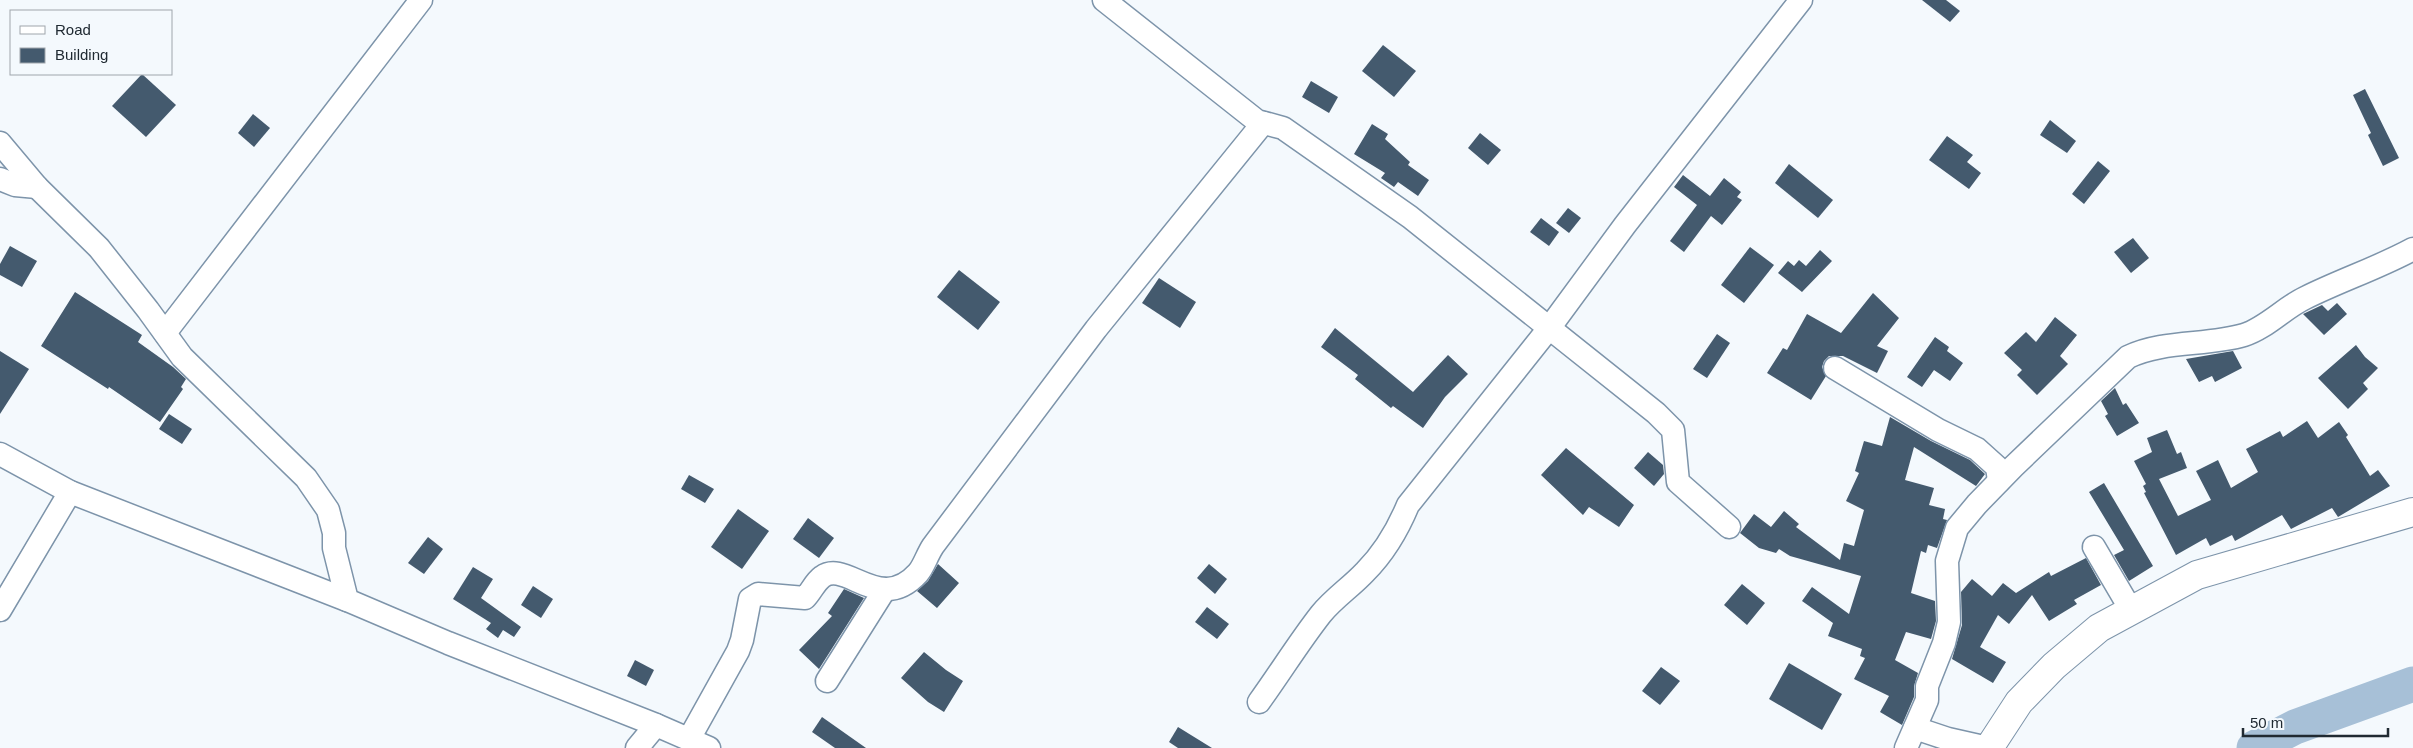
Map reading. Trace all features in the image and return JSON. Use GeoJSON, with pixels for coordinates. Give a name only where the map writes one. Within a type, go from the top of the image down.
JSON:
{"type":"FeatureCollection","features":[{"type":"Feature","properties":{"kind":"street"},"geometry":{"type":"LineString","coordinates":[[165,333],[421,0]]}},
{"type":"Feature","properties":{"kind":"street"},"geometry":{"type":"LineString","coordinates":[[1104,0],[1232,101],[1263,123],[1283,128],[1410,217],[1656,413],[1673,430],[1678,482],[1728,527]]}},
{"type":"Feature","properties":{"kind":"street"},"geometry":{"type":"LineString","coordinates":[[1259,702],[1321,614],[1345,589],[1366,572],[1384,549],[1399,526],[1408,505],[1550,327],[1625,225],[1801,0]]}},
{"type":"Feature","properties":{"kind":"street"},"geometry":{"type":"LineString","coordinates":[[0,454],[70,492],[347,600],[457,646],[656,724],[699,744],[738,651],[750,599],[758,594],[805,598],[818,580],[823,576],[831,574],[844,574],[856,582],[886,589],[902,587],[918,573],[933,546],[1096,329],[1263,123]]}},
{"type":"Feature","properties":{"kind":"street"},"geometry":{"type":"LineString","coordinates":[[0,143],[37,187],[98,248],[182,357],[306,478],[328,510],[334,533],[334,548],[347,600]]}},
{"type":"Feature","properties":{"kind":"street"},"geometry":{"type":"LineString","coordinates":[[0,179],[15,185],[37,187]]}},
{"type":"Feature","properties":{"kind":"street"},"geometry":{"type":"LineString","coordinates":[[1906,748],[1926,700],[1927,686],[1944,644],[1947,629],[1948,561],[1957,528],[1999,481],[2128,358],[2150,350],[2222,341],[2247,334],[2304,298],[2390,262],[2413,250]]}},
{"type":"Feature","properties":{"kind":"street"},"geometry":{"type":"LineString","coordinates":[[1835,368],[1938,430],[1977,449],[1997,467],[1999,481]]}},
{"type":"Feature","properties":{"kind":"street"},"geometry":{"type":"LineString","coordinates":[[0,610],[70,492]]}},
{"type":"Feature","properties":{"kind":"street"},"geometry":{"type":"LineString","coordinates":[[1915,728],[1948,739],[1988,748],[2019,702],[2054,666],[2099,628],[2131,610],[2197,575],[2413,512]]}},
{"type":"Feature","properties":{"kind":"street"},"geometry":{"type":"LineString","coordinates":[[2094,547],[2131,610]]}},
{"type":"Feature","properties":{"kind":"street"},"geometry":{"type":"LineString","coordinates":[[827,681],[886,589]]}},
{"type":"Feature","properties":{"kind":"street"},"geometry":{"type":"LineString","coordinates":[[637,748],[656,724]]}},
{"type":"Feature","properties":{"kind":"building"},"geometry":{"type":"Polygon","coordinates":[[[1922,0],[1946,0],[1960,11],[1950,22],[1922,0]]]}},
{"type":"Feature","properties":{"kind":"building"},"geometry":{"type":"Polygon","coordinates":[[[1383,45],[1416,71],[1394,97],[1362,71],[1383,45]]]}},
{"type":"Feature","properties":{"kind":"building"},"geometry":{"type":"Polygon","coordinates":[[[141,75],[176,105],[146,137],[112,106],[141,75]]]}},
{"type":"Feature","properties":{"kind":"building"},"geometry":{"type":"Polygon","coordinates":[[[1311,81],[1338,97],[1329,113],[1302,97],[1311,81]]]}},
{"type":"Feature","properties":{"kind":"building"},"geometry":{"type":"Polygon","coordinates":[[[2365,89],[2399,158],[2383,166],[2368,135],[2371,133],[2353,95],[2365,89]]]}},
{"type":"Feature","properties":{"kind":"building"},"geometry":{"type":"Polygon","coordinates":[[[253,114],[270,128],[254,147],[238,133],[253,114]]]}},
{"type":"Feature","properties":{"kind":"building"},"geometry":{"type":"Polygon","coordinates":[[[2050,120],[2076,141],[2067,153],[2040,135],[2050,120]]]}},
{"type":"Feature","properties":{"kind":"building"},"geometry":{"type":"Polygon","coordinates":[[[1372,124],[1388,134],[1385,139],[1410,162],[1408,165],[1429,180],[1418,196],[1398,182],[1394,187],[1381,178],[1385,173],[1354,154],[1372,124]]]}},
{"type":"Feature","properties":{"kind":"building"},"geometry":{"type":"Polygon","coordinates":[[[1480,133],[1501,150],[1488,165],[1468,148],[1480,133]]]}},
{"type":"Feature","properties":{"kind":"building"},"geometry":{"type":"Polygon","coordinates":[[[1947,136],[1973,155],[1967,162],[1981,173],[1969,189],[1929,160],[1947,136]]]}},
{"type":"Feature","properties":{"kind":"building"},"geometry":{"type":"Polygon","coordinates":[[[2098,161],[2110,171],[2084,204],[2072,194],[2098,161]]]}},
{"type":"Feature","properties":{"kind":"building"},"geometry":{"type":"Polygon","coordinates":[[[1789,164],[1833,200],[1818,218],[1775,183],[1789,164]]]}},
{"type":"Feature","properties":{"kind":"building"},"geometry":{"type":"Polygon","coordinates":[[[1683,175],[1710,196],[1724,178],[1741,192],[1737,197],[1742,200],[1722,225],[1711,216],[1684,252],[1670,241],[1697,205],[1674,187],[1683,175]]]}},
{"type":"Feature","properties":{"kind":"building"},"geometry":{"type":"Polygon","coordinates":[[[1568,208],[1581,218],[1569,233],[1556,223],[1568,208]]]}},
{"type":"Feature","properties":{"kind":"building"},"geometry":{"type":"Polygon","coordinates":[[[1541,218],[1559,232],[1549,246],[1530,232],[1541,218]]]}},
{"type":"Feature","properties":{"kind":"building"},"geometry":{"type":"Polygon","coordinates":[[[2133,238],[2149,258],[2131,273],[2114,252],[2133,238]]]}},
{"type":"Feature","properties":{"kind":"building"},"geometry":{"type":"Polygon","coordinates":[[[10,246],[37,261],[22,287],[0,275],[0,264],[10,246]]]}},
{"type":"Feature","properties":{"kind":"building"},"geometry":{"type":"Polygon","coordinates":[[[1750,247],[1774,265],[1744,303],[1721,285],[1750,247]]]}},
{"type":"Feature","properties":{"kind":"building"},"geometry":{"type":"Polygon","coordinates":[[[1820,250],[1832,261],[1802,292],[1778,273],[1788,261],[1794,266],[1799,260],[1806,266],[1820,250]]]}},
{"type":"Feature","properties":{"kind":"building"},"geometry":{"type":"Polygon","coordinates":[[[959,270],[1000,302],[978,330],[937,297],[959,270]]]}},
{"type":"Feature","properties":{"kind":"building"},"geometry":{"type":"Polygon","coordinates":[[[1159,278],[1196,302],[1180,328],[1142,303],[1159,278]]]}},
{"type":"Feature","properties":{"kind":"building"},"geometry":{"type":"Polygon","coordinates":[[[75,292],[142,335],[138,342],[173,367],[186,379],[181,387],[183,389],[160,422],[109,387],[108,389],[41,346],[75,292]]]}},
{"type":"Feature","properties":{"kind":"building"},"geometry":{"type":"Polygon","coordinates":[[[1873,293],[1899,318],[1877,346],[1888,351],[1877,373],[1843,356],[1829,356],[1824,361],[1822,367],[1826,376],[1811,400],[1767,373],[1783,348],[1787,350],[1807,314],[1841,333],[1873,293]]]}},
{"type":"Feature","properties":{"kind":"building"},"geometry":{"type":"Polygon","coordinates":[[[2337,303],[2347,314],[2324,335],[2303,314],[2322,305],[2328,311],[2337,303]]]}},
{"type":"Feature","properties":{"kind":"building"},"geometry":{"type":"Polygon","coordinates":[[[2055,317],[2077,335],[2060,356],[2068,364],[2037,395],[2017,375],[2022,370],[2004,353],[2026,332],[2036,342],[2055,317]]]}},
{"type":"Feature","properties":{"kind":"building"},"geometry":{"type":"Polygon","coordinates":[[[1335,328],[1413,392],[1448,355],[1468,374],[1445,397],[1423,428],[1393,406],[1391,408],[1355,379],[1358,375],[1321,347],[1335,328]]]}},
{"type":"Feature","properties":{"kind":"building"},"geometry":{"type":"Polygon","coordinates":[[[1717,334],[1730,343],[1707,378],[1693,369],[1717,334]]]}},
{"type":"Feature","properties":{"kind":"building"},"geometry":{"type":"Polygon","coordinates":[[[1935,337],[1949,347],[1947,351],[1963,363],[1950,381],[1934,370],[1922,387],[1907,377],[1935,337]]]}},
{"type":"Feature","properties":{"kind":"building"},"geometry":{"type":"Polygon","coordinates":[[[2356,345],[2365,357],[2378,368],[2363,383],[2368,389],[2348,409],[2318,378],[2356,345]]]}},
{"type":"Feature","properties":{"kind":"building"},"geometry":{"type":"Polygon","coordinates":[[[0,351],[29,369],[0,414],[0,351]]]}},
{"type":"Feature","properties":{"kind":"building"},"geometry":{"type":"Polygon","coordinates":[[[2233,351],[2242,368],[2215,382],[2212,376],[2199,382],[2186,359],[2233,351]]]}},
{"type":"Feature","properties":{"kind":"building"},"geometry":{"type":"Polygon","coordinates":[[[2115,388],[2123,405],[2126,403],[2139,423],[2117,436],[2105,416],[2108,414],[2101,401],[2115,388]]]}},
{"type":"Feature","properties":{"kind":"building"},"geometry":{"type":"Polygon","coordinates":[[[169,414],[192,429],[182,444],[159,429],[169,414]]]}},
{"type":"Feature","properties":{"kind":"building"},"geometry":{"type":"Polygon","coordinates":[[[1890,417],[1931,441],[1970,460],[1985,474],[1976,486],[1914,447],[1905,480],[1934,488],[1929,505],[1945,509],[1943,519],[1947,520],[1937,548],[1928,545],[1926,553],[1921,551],[1911,593],[1935,601],[1936,621],[1931,639],[1906,632],[1895,660],[1918,673],[1914,686],[1914,697],[1902,725],[1880,712],[1889,696],[1854,679],[1865,658],[1860,656],[1862,649],[1828,636],[1833,623],[1802,601],[1812,587],[1849,614],[1861,576],[1790,556],[1779,549],[1776,553],[1759,548],[1740,533],[1754,514],[1771,527],[1784,511],[1799,524],[1796,527],[1840,560],[1844,543],[1854,546],[1864,510],[1846,501],[1859,473],[1855,471],[1864,441],[1882,446],[1890,417]]]}},
{"type":"Feature","properties":{"kind":"building"},"geometry":{"type":"Polygon","coordinates":[[[2307,421],[2318,438],[2339,422],[2370,476],[2378,470],[2390,486],[2338,517],[2332,508],[2291,529],[2282,515],[2235,541],[2232,535],[2210,546],[2206,538],[2176,555],[2144,493],[2146,492],[2143,486],[2146,484],[2134,461],[2152,452],[2147,438],[2167,430],[2177,454],[2181,452],[2187,468],[2159,479],[2178,516],[2211,500],[2196,471],[2218,460],[2231,488],[2258,472],[2246,449],[2280,431],[2283,437],[2307,421]]]}},
{"type":"Feature","properties":{"kind":"building"},"geometry":{"type":"Polygon","coordinates":[[[1566,448],[1634,505],[1619,527],[1589,507],[1583,515],[1541,475],[1566,448]]]}},
{"type":"Feature","properties":{"kind":"building"},"geometry":{"type":"Polygon","coordinates":[[[1648,452],[1663,465],[1664,474],[1654,486],[1634,468],[1648,452]]]}},
{"type":"Feature","properties":{"kind":"building"},"geometry":{"type":"Polygon","coordinates":[[[689,475],[714,489],[705,503],[681,489],[689,475]]]}},
{"type":"Feature","properties":{"kind":"building"},"geometry":{"type":"Polygon","coordinates":[[[2104,483],[2153,566],[2129,581],[2114,555],[2124,550],[2089,492],[2104,483]]]}},
{"type":"Feature","properties":{"kind":"building"},"geometry":{"type":"Polygon","coordinates":[[[738,509],[769,531],[742,569],[711,547],[738,509]]]}},
{"type":"Feature","properties":{"kind":"building"},"geometry":{"type":"Polygon","coordinates":[[[808,518],[834,538],[819,558],[793,539],[808,518]]]}},
{"type":"Feature","properties":{"kind":"building"},"geometry":{"type":"Polygon","coordinates":[[[428,537],[443,549],[424,574],[408,563],[428,537]]]}},
{"type":"Feature","properties":{"kind":"building"},"geometry":{"type":"Polygon","coordinates":[[[2086,558],[2101,585],[2074,600],[2077,604],[2049,621],[2032,595],[2009,624],[1998,615],[1980,647],[2006,662],[1993,683],[1952,659],[1962,625],[1961,592],[1972,579],[1992,596],[2003,583],[2016,593],[2049,572],[2051,576],[2086,558]]]}},
{"type":"Feature","properties":{"kind":"building"},"geometry":{"type":"Polygon","coordinates":[[[938,564],[959,583],[937,608],[917,591],[928,581],[938,564]]]}},
{"type":"Feature","properties":{"kind":"building"},"geometry":{"type":"Polygon","coordinates":[[[1209,564],[1227,579],[1215,594],[1197,578],[1209,564]]]}},
{"type":"Feature","properties":{"kind":"building"},"geometry":{"type":"Polygon","coordinates":[[[473,567],[493,579],[481,598],[521,627],[514,637],[503,630],[498,638],[486,629],[491,623],[453,599],[473,567]]]}},
{"type":"Feature","properties":{"kind":"building"},"geometry":{"type":"Polygon","coordinates":[[[1742,584],[1765,603],[1747,625],[1724,605],[1742,584]]]}},
{"type":"Feature","properties":{"kind":"building"},"geometry":{"type":"Polygon","coordinates":[[[533,586],[553,599],[541,618],[521,605],[533,586]]]}},
{"type":"Feature","properties":{"kind":"building"},"geometry":{"type":"Polygon","coordinates":[[[844,589],[864,598],[819,669],[799,650],[832,616],[828,613],[844,589]]]}},
{"type":"Feature","properties":{"kind":"building"},"geometry":{"type":"Polygon","coordinates":[[[1207,607],[1229,624],[1217,639],[1195,622],[1207,607]]]}},
{"type":"Feature","properties":{"kind":"building"},"geometry":{"type":"Polygon","coordinates":[[[924,652],[963,681],[944,712],[928,702],[901,678],[924,652]]]}},
{"type":"Feature","properties":{"kind":"building"},"geometry":{"type":"Polygon","coordinates":[[[635,660],[654,670],[646,686],[627,676],[635,660]]]}},
{"type":"Feature","properties":{"kind":"building"},"geometry":{"type":"Polygon","coordinates":[[[1789,663],[1842,694],[1822,730],[1769,699],[1789,663]]]}},
{"type":"Feature","properties":{"kind":"building"},"geometry":{"type":"Polygon","coordinates":[[[1661,667],[1680,681],[1660,705],[1642,691],[1661,667]]]}},
{"type":"Feature","properties":{"kind":"building"},"geometry":{"type":"Polygon","coordinates":[[[822,717],[866,748],[835,748],[812,732],[822,717]]]}},
{"type":"Feature","properties":{"kind":"building"},"geometry":{"type":"Polygon","coordinates":[[[1178,727],[1212,748],[1178,748],[1169,742],[1178,727]]]}},
{"type":"Feature","properties":{"kind":"waterway"},"geometry":{"type":"LineString","coordinates":[[2254,748],[2295,727],[2413,684]]}}]}
